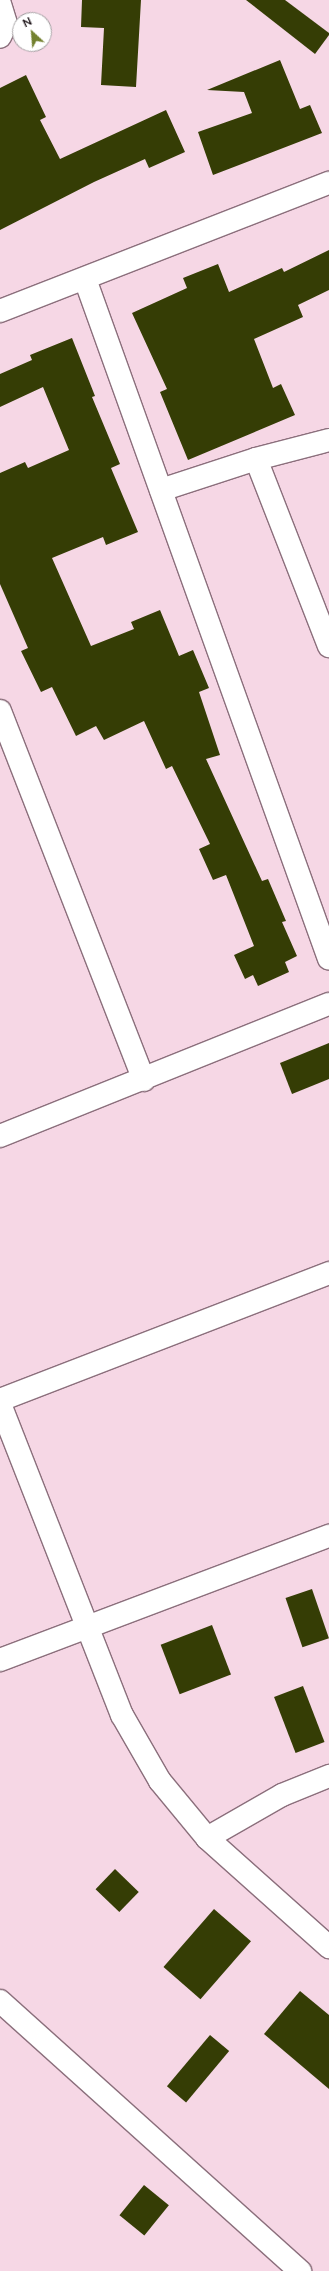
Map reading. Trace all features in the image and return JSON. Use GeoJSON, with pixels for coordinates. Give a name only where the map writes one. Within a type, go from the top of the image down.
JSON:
{"type":"FeatureCollection","features":[{"type":"Feature","properties":{"kind":"street"},"geometry":{"type":"LineString","coordinates":[[0,4],[6,24],[0,37]]}},
{"type":"Feature","properties":{"kind":"street"},"geometry":{"type":"LineString","coordinates":[[0,311],[329,184]]}},
{"type":"Feature","properties":{"kind":"street"},"geometry":{"type":"LineString","coordinates":[[85,279],[329,959]]}},
{"type":"Feature","properties":{"kind":"street"},"geometry":{"type":"LineString","coordinates":[[161,490],[256,459],[329,440]]}},
{"type":"Feature","properties":{"kind":"street"},"geometry":{"type":"LineString","coordinates":[[256,459],[329,646]]}},
{"type":"Feature","properties":{"kind":"street"},"geometry":{"type":"LineString","coordinates":[[0,712],[144,1080]]}},
{"type":"Feature","properties":{"kind":"street"},"geometry":{"type":"LineString","coordinates":[[0,1136],[144,1080],[329,1004]]}},
{"type":"Feature","properties":{"kind":"street"},"geometry":{"type":"LineString","coordinates":[[0,1400],[329,1273]]}},
{"type":"Feature","properties":{"kind":"street"},"geometry":{"type":"LineString","coordinates":[[0,1404],[88,1625],[122,1715],[160,1781],[207,1838],[329,1947]]}},
{"type":"Feature","properties":{"kind":"street"},"geometry":{"type":"LineString","coordinates":[[0,1660],[88,1625],[329,1536]]}},
{"type":"Feature","properties":{"kind":"street"},"geometry":{"type":"LineString","coordinates":[[207,1838],[282,1795],[329,1776]]}},
{"type":"Feature","properties":{"kind":"street"},"geometry":{"type":"LineString","coordinates":[[0,2001],[300,2271]]}},
{"type":"Feature","properties":{"kind":"building"},"geometry":{"type":"Polygon","coordinates":[[[82,0],[141,0],[136,87],[101,85],[104,28],[81,27],[82,0]]]}},
{"type":"Feature","properties":{"kind":"building"},"geometry":{"type":"Polygon","coordinates":[[[246,0],[285,0],[329,33],[329,35],[315,54],[246,0]]]}},
{"type":"Feature","properties":{"kind":"building"},"geometry":{"type":"Polygon","coordinates":[[[280,60],[300,109],[310,105],[322,133],[213,175],[198,132],[252,113],[244,92],[207,90],[280,60]]]}},
{"type":"Feature","properties":{"kind":"building"},"geometry":{"type":"Polygon","coordinates":[[[26,75],[46,117],[40,120],[60,159],[166,110],[185,152],[149,168],[145,159],[94,182],[0,230],[0,88],[26,75]]]}},
{"type":"Feature","properties":{"kind":"building"},"geometry":{"type":"Polygon","coordinates":[[[329,250],[329,290],[298,305],[303,317],[254,339],[273,388],[281,384],[295,415],[188,460],[160,392],[167,389],[132,313],[187,288],[183,278],[218,264],[229,292],[282,268],[284,272],[329,250]]]}},
{"type":"Feature","properties":{"kind":"building"},"geometry":{"type":"Polygon","coordinates":[[[72,338],[95,396],[92,397],[120,464],[111,468],[138,532],[106,545],[103,537],[52,558],[91,646],[134,629],[131,622],[160,610],[179,656],[193,650],[209,688],[199,692],[220,755],[206,759],[262,881],[268,879],[286,921],[282,922],[297,956],[285,962],[289,972],[258,986],[253,975],[245,979],[234,955],[254,946],[226,875],[213,880],[199,849],[210,844],[172,766],[166,769],[144,721],[104,740],[96,726],[76,736],[52,687],[41,692],[21,651],[28,648],[0,584],[0,473],[25,462],[28,468],[69,450],[43,387],[0,407],[0,374],[32,360],[30,355],[72,338]]]}},
{"type":"Feature","properties":{"kind":"building"},"geometry":{"type":"Polygon","coordinates":[[[329,1043],[329,1079],[292,1094],[280,1063],[329,1043]]]}},
{"type":"Feature","properties":{"kind":"building"},"geometry":{"type":"Polygon","coordinates":[[[312,1589],[329,1638],[302,1647],[286,1598],[312,1589]]]}},
{"type":"Feature","properties":{"kind":"building"},"geometry":{"type":"Polygon","coordinates":[[[212,1625],[231,1674],[180,1694],[161,1645],[212,1625]]]}},
{"type":"Feature","properties":{"kind":"building"},"geometry":{"type":"Polygon","coordinates":[[[303,1686],[325,1742],[296,1753],[274,1697],[303,1686]]]}},
{"type":"Feature","properties":{"kind":"building"},"geometry":{"type":"Polygon","coordinates":[[[115,1869],[139,1892],[119,1912],[96,1889],[115,1869]]]}},
{"type":"Feature","properties":{"kind":"building"},"geometry":{"type":"Polygon","coordinates":[[[214,1909],[251,1941],[200,1999],[163,1967],[214,1909]]]}},
{"type":"Feature","properties":{"kind":"building"},"geometry":{"type":"Polygon","coordinates":[[[300,1991],[329,2015],[329,2089],[264,2034],[300,1991]]]}},
{"type":"Feature","properties":{"kind":"building"},"geometry":{"type":"Polygon","coordinates":[[[210,2035],[229,2051],[186,2102],[167,2086],[210,2035]]]}},
{"type":"Feature","properties":{"kind":"building"},"geometry":{"type":"Polygon","coordinates":[[[144,2185],[169,2205],[144,2235],[119,2215],[144,2185]]]}}]}
